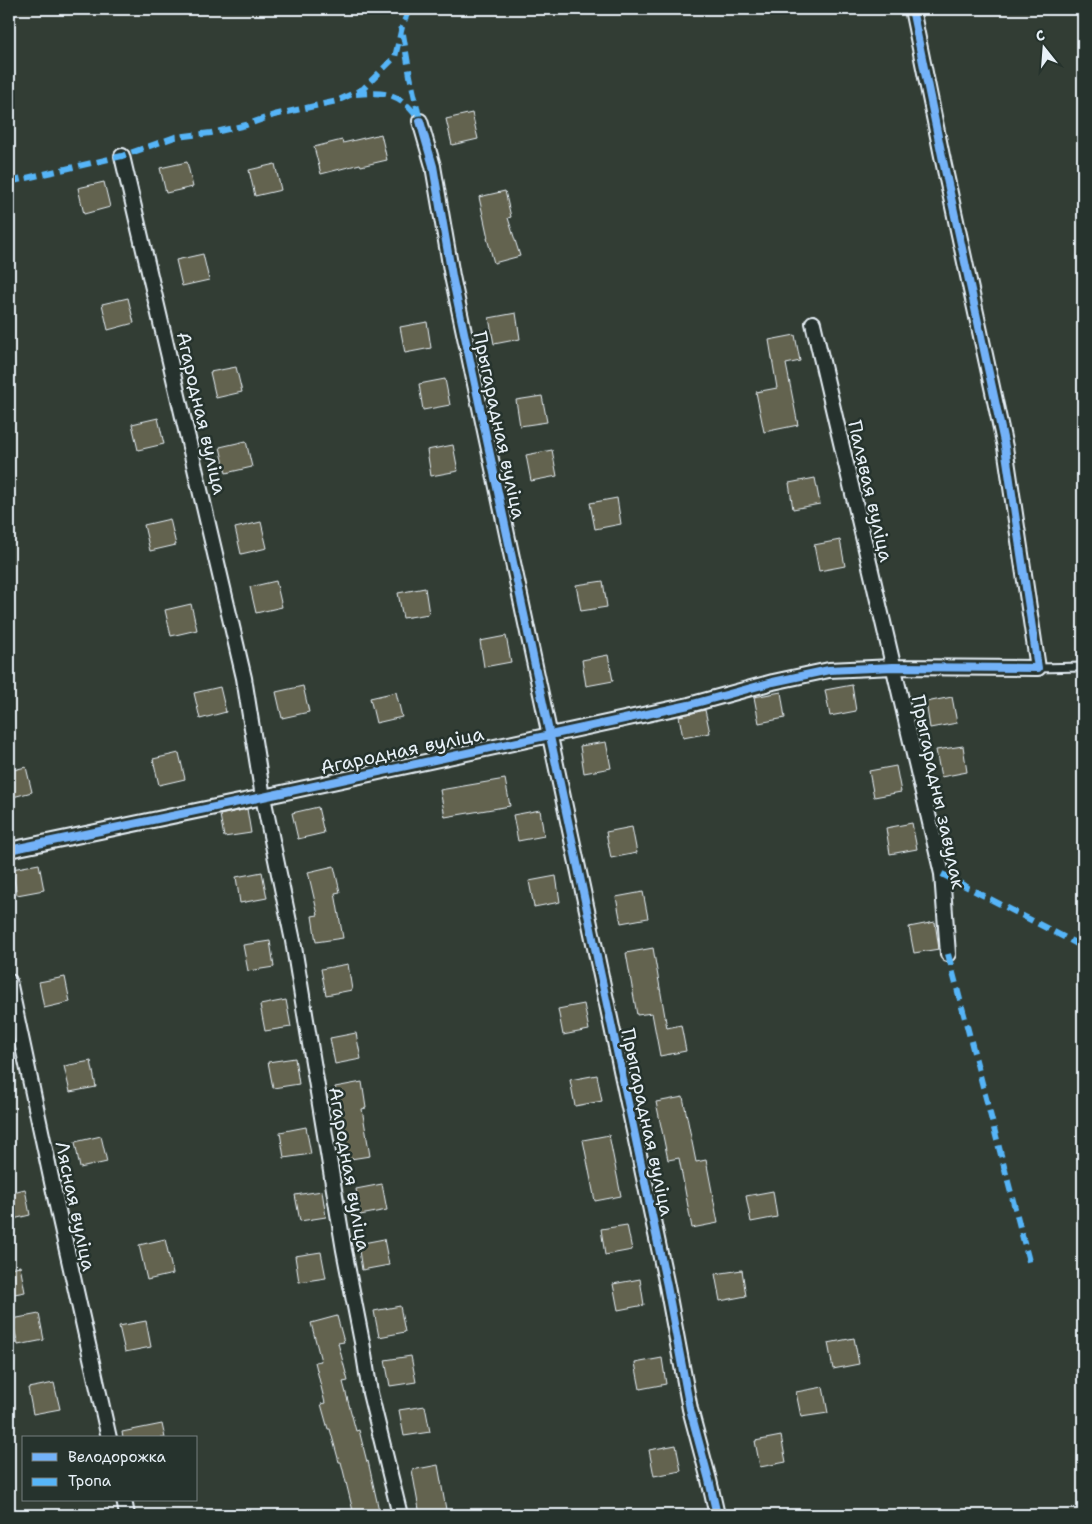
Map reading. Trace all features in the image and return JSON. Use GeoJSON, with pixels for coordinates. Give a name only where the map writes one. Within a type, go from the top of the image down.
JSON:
{"type":"FeatureCollection","features":[{"type":"Feature","properties":{"kind":"street"},"geometry":{"type":"LineString","coordinates":[[548,735],[688,705],[772,682],[829,670],[893,667],[1038,668],[1005,447],[938,139],[912,9]]}},
{"type":"Feature","properties":{"kind":"street","name":"Прыгарадная вуліца"},"geometry":{"type":"LineString","coordinates":[[420,121],[433,166],[452,276],[548,735],[665,1276],[690,1409],[717,1515]]}},
{"type":"Feature","properties":{"kind":"street","name":"Агародная вуліца"},"geometry":{"type":"LineString","coordinates":[[122,156],[244,678],[263,797],[293,941],[344,1250],[370,1393],[400,1515]]}},
{"type":"Feature","properties":{"kind":"street","name":"Палявая вуліца"},"geometry":{"type":"LineString","coordinates":[[813,322],[893,667]]}},
{"type":"Feature","properties":{"kind":"street","name":"Прыгарадны завулак"},"geometry":{"type":"LineString","coordinates":[[893,667],[942,874],[948,954]]}},
{"type":"Feature","properties":{"kind":"street","name":"Агародная вуліца"},"geometry":{"type":"LineString","coordinates":[[263,797],[548,735]]}},
{"type":"Feature","properties":{"kind":"street"},"geometry":{"type":"LineString","coordinates":[[9,850],[263,797]]}},
{"type":"Feature","properties":{"kind":"street","name":"Лясная вуліца"},"geometry":{"type":"LineString","coordinates":[[9,981],[109,1436]]}},
{"type":"Feature","properties":{"kind":"street"},"geometry":{"type":"LineString","coordinates":[[124,1502],[127,1515]]}},
{"type":"Feature","properties":{"kind":"lane"},"geometry":{"type":"LineString","coordinates":[[1038,668],[1083,668]]}},
{"type":"Feature","properties":{"kind":"building"},"geometry":{"type":"Polygon","coordinates":[[[472,113],[478,139],[452,145],[446,119],[472,113]]]}},
{"type":"Feature","properties":{"kind":"building"},"geometry":{"type":"Polygon","coordinates":[[[381,134],[387,160],[361,166],[360,164],[321,174],[314,147],[342,140],[343,143],[381,134]]]}},
{"type":"Feature","properties":{"kind":"building"},"geometry":{"type":"Polygon","coordinates":[[[187,162],[193,187],[166,193],[160,168],[187,162]]]}},
{"type":"Feature","properties":{"kind":"building"},"geometry":{"type":"Polygon","coordinates":[[[275,164],[281,190],[255,196],[249,170],[275,164]]]}},
{"type":"Feature","properties":{"kind":"building"},"geometry":{"type":"Polygon","coordinates":[[[104,182],[110,207],[84,214],[78,188],[104,182]]]}},
{"type":"Feature","properties":{"kind":"building"},"geometry":{"type":"Polygon","coordinates":[[[505,191],[511,217],[508,218],[520,256],[494,263],[479,197],[505,191]]]}},
{"type":"Feature","properties":{"kind":"building"},"geometry":{"type":"Polygon","coordinates":[[[203,254],[209,280],[182,286],[176,260],[203,254]]]}},
{"type":"Feature","properties":{"kind":"building"},"geometry":{"type":"Polygon","coordinates":[[[128,298],[134,323],[108,330],[102,304],[128,298]]]}},
{"type":"Feature","properties":{"kind":"building"},"geometry":{"type":"Polygon","coordinates":[[[516,313],[520,339],[494,344],[489,318],[516,313]]]}},
{"type":"Feature","properties":{"kind":"building"},"geometry":{"type":"Polygon","coordinates":[[[427,322],[431,348],[405,353],[400,327],[427,322]]]}},
{"type":"Feature","properties":{"kind":"building"},"geometry":{"type":"Polygon","coordinates":[[[795,335],[800,361],[786,364],[798,425],[764,432],[756,392],[777,388],[769,340],[795,335]]]}},
{"type":"Feature","properties":{"kind":"building"},"geometry":{"type":"Polygon","coordinates":[[[236,367],[242,392],[216,398],[210,372],[236,367]]]}},
{"type":"Feature","properties":{"kind":"building"},"geometry":{"type":"Polygon","coordinates":[[[445,379],[450,405],[423,410],[419,384],[445,379]]]}},
{"type":"Feature","properties":{"kind":"building"},"geometry":{"type":"Polygon","coordinates":[[[542,396],[547,422],[520,426],[516,400],[542,396]]]}},
{"type":"Feature","properties":{"kind":"building"},"geometry":{"type":"Polygon","coordinates":[[[158,418],[164,444],[138,450],[132,424],[158,418]]]}},
{"type":"Feature","properties":{"kind":"building"},"geometry":{"type":"Polygon","coordinates":[[[246,441],[252,467],[226,473],[220,447],[246,441]]]}},
{"type":"Feature","properties":{"kind":"building"},"geometry":{"type":"Polygon","coordinates":[[[453,445],[458,471],[431,476],[427,450],[453,445]]]}},
{"type":"Feature","properties":{"kind":"building"},"geometry":{"type":"Polygon","coordinates":[[[552,450],[557,476],[531,481],[526,455],[552,450]]]}},
{"type":"Feature","properties":{"kind":"building"},"geometry":{"type":"Polygon","coordinates":[[[815,478],[820,504],[793,509],[789,483],[815,478]]]}},
{"type":"Feature","properties":{"kind":"building"},"geometry":{"type":"Polygon","coordinates":[[[617,498],[621,524],[595,529],[590,503],[617,498]]]}},
{"type":"Feature","properties":{"kind":"building"},"geometry":{"type":"Polygon","coordinates":[[[170,519],[176,545],[150,551],[144,525],[170,519]]]}},
{"type":"Feature","properties":{"kind":"building"},"geometry":{"type":"Polygon","coordinates":[[[261,522],[267,548],[241,554],[235,528],[261,522]]]}},
{"type":"Feature","properties":{"kind":"building"},"geometry":{"type":"Polygon","coordinates":[[[840,540],[845,566],[819,571],[814,545],[840,540]]]}},
{"type":"Feature","properties":{"kind":"building"},"geometry":{"type":"Polygon","coordinates":[[[276,581],[282,607],[256,613],[250,587],[276,581]]]}},
{"type":"Feature","properties":{"kind":"building"},"geometry":{"type":"Polygon","coordinates":[[[603,581],[607,607],[581,611],[576,585],[603,581]]]}},
{"type":"Feature","properties":{"kind":"building"},"geometry":{"type":"Polygon","coordinates":[[[425,588],[429,614],[403,618],[398,593],[425,588]]]}},
{"type":"Feature","properties":{"kind":"building"},"geometry":{"type":"Polygon","coordinates":[[[191,604],[197,630],[171,636],[165,610],[191,604]]]}},
{"type":"Feature","properties":{"kind":"building"},"geometry":{"type":"Polygon","coordinates":[[[506,636],[511,662],[484,667],[480,641],[506,636]]]}},
{"type":"Feature","properties":{"kind":"building"},"geometry":{"type":"Polygon","coordinates":[[[608,655],[613,681],[586,686],[582,660],[608,655]]]}},
{"type":"Feature","properties":{"kind":"building"},"geometry":{"type":"Polygon","coordinates":[[[852,685],[856,711],[830,716],[825,690],[852,685]]]}},
{"type":"Feature","properties":{"kind":"building"},"geometry":{"type":"Polygon","coordinates":[[[303,686],[309,712],[282,718],[276,692],[303,686]]]}},
{"type":"Feature","properties":{"kind":"building"},"geometry":{"type":"Polygon","coordinates":[[[220,687],[226,712],[200,719],[194,693],[220,687]]]}},
{"type":"Feature","properties":{"kind":"building"},"geometry":{"type":"Polygon","coordinates":[[[396,692],[402,717],[376,723],[370,698],[396,692]]]}},
{"type":"Feature","properties":{"kind":"building"},"geometry":{"type":"Polygon","coordinates":[[[781,692],[785,718],[759,723],[754,697],[781,692]]]}},
{"type":"Feature","properties":{"kind":"building"},"geometry":{"type":"Polygon","coordinates":[[[952,697],[957,723],[930,728],[926,702],[952,697]]]}},
{"type":"Feature","properties":{"kind":"building"},"geometry":{"type":"Polygon","coordinates":[[[705,710],[710,733],[683,738],[679,716],[705,710]]]}},
{"type":"Feature","properties":{"kind":"building"},"geometry":{"type":"Polygon","coordinates":[[[606,742],[611,768],[584,773],[580,746],[606,742]]]}},
{"type":"Feature","properties":{"kind":"building"},"geometry":{"type":"Polygon","coordinates":[[[963,746],[967,772],[941,777],[936,750],[963,746]]]}},
{"type":"Feature","properties":{"kind":"building"},"geometry":{"type":"Polygon","coordinates":[[[179,753],[185,779],[159,785],[153,759],[179,753]]]}},
{"type":"Feature","properties":{"kind":"building"},"geometry":{"type":"Polygon","coordinates":[[[896,766],[901,792],[874,797],[869,771],[896,766]]]}},
{"type":"Feature","properties":{"kind":"building"},"geometry":{"type":"Polygon","coordinates":[[[26,767],[32,792],[9,798],[9,771],[26,767]]]}},
{"type":"Feature","properties":{"kind":"building"},"geometry":{"type":"Polygon","coordinates":[[[505,779],[510,806],[445,817],[440,790],[505,779]]]}},
{"type":"Feature","properties":{"kind":"building"},"geometry":{"type":"Polygon","coordinates":[[[318,807],[324,833],[298,839],[292,813],[318,807]]]}},
{"type":"Feature","properties":{"kind":"building"},"geometry":{"type":"Polygon","coordinates":[[[247,809],[251,833],[224,837],[220,815],[247,809]]]}},
{"type":"Feature","properties":{"kind":"building"},"geometry":{"type":"Polygon","coordinates":[[[540,810],[544,836],[518,841],[513,815],[540,810]]]}},
{"type":"Feature","properties":{"kind":"building"},"geometry":{"type":"Polygon","coordinates":[[[912,823],[917,849],[890,854],[886,828],[912,823]]]}},
{"type":"Feature","properties":{"kind":"building"},"geometry":{"type":"Polygon","coordinates":[[[632,827],[637,853],[611,858],[606,832],[632,827]]]}},
{"type":"Feature","properties":{"kind":"building"},"geometry":{"type":"Polygon","coordinates":[[[39,864],[44,890],[17,895],[12,869],[39,864]]]}},
{"type":"Feature","properties":{"kind":"building"},"geometry":{"type":"Polygon","coordinates":[[[334,866],[340,892],[335,893],[343,938],[316,942],[312,916],[318,915],[308,872],[334,866]]]}},
{"type":"Feature","properties":{"kind":"building"},"geometry":{"type":"Polygon","coordinates":[[[262,872],[267,898],[240,903],[236,877],[262,872]]]}},
{"type":"Feature","properties":{"kind":"building"},"geometry":{"type":"Polygon","coordinates":[[[556,876],[560,902],[534,907],[529,881],[556,876]]]}},
{"type":"Feature","properties":{"kind":"building"},"geometry":{"type":"Polygon","coordinates":[[[643,892],[648,918],[621,923],[616,897],[643,892]]]}},
{"type":"Feature","properties":{"kind":"building"},"geometry":{"type":"Polygon","coordinates":[[[935,922],[939,949],[914,953],[909,927],[935,922]]]}},
{"type":"Feature","properties":{"kind":"building"},"geometry":{"type":"Polygon","coordinates":[[[270,941],[274,967],[248,971],[243,945],[270,941]]]}},
{"type":"Feature","properties":{"kind":"building"},"geometry":{"type":"Polygon","coordinates":[[[653,948],[667,1028],[681,1025],[686,1051],[660,1056],[652,1013],[637,1015],[626,953],[653,948]]]}},
{"type":"Feature","properties":{"kind":"building"},"geometry":{"type":"Polygon","coordinates":[[[348,964],[352,990],[326,995],[321,969],[348,964]]]}},
{"type":"Feature","properties":{"kind":"building"},"geometry":{"type":"Polygon","coordinates":[[[65,977],[70,1002],[44,1008],[39,982],[65,977]]]}},
{"type":"Feature","properties":{"kind":"building"},"geometry":{"type":"Polygon","coordinates":[[[286,1000],[291,1027],[265,1031],[260,1005],[286,1000]]]}},
{"type":"Feature","properties":{"kind":"building"},"geometry":{"type":"Polygon","coordinates":[[[584,1004],[589,1030],[563,1035],[558,1009],[584,1004]]]}},
{"type":"Feature","properties":{"kind":"building"},"geometry":{"type":"Polygon","coordinates":[[[356,1033],[361,1059],[335,1064],[330,1038],[356,1033]]]}},
{"type":"Feature","properties":{"kind":"building"},"geometry":{"type":"Polygon","coordinates":[[[295,1058],[299,1084],[273,1088],[268,1062],[295,1058]]]}},
{"type":"Feature","properties":{"kind":"building"},"geometry":{"type":"Polygon","coordinates":[[[91,1061],[96,1087],[70,1092],[64,1066],[91,1061]]]}},
{"type":"Feature","properties":{"kind":"building"},"geometry":{"type":"Polygon","coordinates":[[[597,1075],[602,1101],[575,1106],[570,1080],[597,1075]]]}},
{"type":"Feature","properties":{"kind":"building"},"geometry":{"type":"Polygon","coordinates":[[[362,1082],[366,1108],[362,1109],[370,1156],[344,1160],[339,1134],[344,1133],[335,1087],[362,1082]]]}},
{"type":"Feature","properties":{"kind":"building"},"geometry":{"type":"Polygon","coordinates":[[[683,1097],[696,1162],[706,1160],[718,1223],[692,1228],[679,1158],[668,1160],[656,1102],[683,1097]]]}},
{"type":"Feature","properties":{"kind":"building"},"geometry":{"type":"Polygon","coordinates":[[[306,1127],[311,1154],[284,1158],[280,1132],[306,1127]]]}},
{"type":"Feature","properties":{"kind":"building"},"geometry":{"type":"Polygon","coordinates":[[[609,1135],[621,1196],[595,1201],[583,1140],[609,1135]]]}},
{"type":"Feature","properties":{"kind":"building"},"geometry":{"type":"Polygon","coordinates":[[[101,1136],[107,1162],[80,1168],[75,1142],[101,1136]]]}},
{"type":"Feature","properties":{"kind":"building"},"geometry":{"type":"Polygon","coordinates":[[[382,1184],[387,1210],[360,1215],[356,1189],[382,1184]]]}},
{"type":"Feature","properties":{"kind":"building"},"geometry":{"type":"Polygon","coordinates":[[[25,1189],[30,1215],[9,1220],[9,1193],[25,1189]]]}},
{"type":"Feature","properties":{"kind":"building"},"geometry":{"type":"Polygon","coordinates":[[[322,1191],[326,1217],[300,1221],[295,1195],[322,1191]]]}},
{"type":"Feature","properties":{"kind":"building"},"geometry":{"type":"Polygon","coordinates":[[[773,1191],[777,1217],[751,1222],[746,1196],[773,1191]]]}},
{"type":"Feature","properties":{"kind":"building"},"geometry":{"type":"Polygon","coordinates":[[[627,1225],[632,1250],[605,1255],[601,1229],[627,1225]]]}},
{"type":"Feature","properties":{"kind":"building"},"geometry":{"type":"Polygon","coordinates":[[[165,1239],[173,1274],[147,1280],[139,1245],[165,1239]]]}},
{"type":"Feature","properties":{"kind":"building"},"geometry":{"type":"Polygon","coordinates":[[[384,1239],[389,1265],[362,1270],[358,1244],[384,1239]]]}},
{"type":"Feature","properties":{"kind":"building"},"geometry":{"type":"Polygon","coordinates":[[[321,1252],[326,1278],[299,1282],[295,1256],[321,1252]]]}},
{"type":"Feature","properties":{"kind":"building"},"geometry":{"type":"Polygon","coordinates":[[[20,1266],[25,1292],[9,1295],[9,1268],[20,1266]]]}},
{"type":"Feature","properties":{"kind":"building"},"geometry":{"type":"Polygon","coordinates":[[[742,1270],[746,1296],[720,1301],[715,1274],[742,1270]]]}},
{"type":"Feature","properties":{"kind":"building"},"geometry":{"type":"Polygon","coordinates":[[[640,1279],[644,1305],[618,1310],[613,1284],[640,1279]]]}},
{"type":"Feature","properties":{"kind":"building"},"geometry":{"type":"Polygon","coordinates":[[[400,1306],[405,1332],[379,1337],[374,1311],[400,1306]]]}},
{"type":"Feature","properties":{"kind":"building"},"geometry":{"type":"Polygon","coordinates":[[[39,1314],[44,1340],[18,1345],[12,1319],[39,1314]]]}},
{"type":"Feature","properties":{"kind":"building"},"geometry":{"type":"Polygon","coordinates":[[[337,1316],[344,1342],[338,1343],[348,1381],[343,1382],[356,1431],[359,1430],[368,1461],[380,1515],[354,1515],[341,1462],[339,1462],[321,1404],[325,1403],[315,1362],[321,1361],[311,1323],[337,1316]]]}},
{"type":"Feature","properties":{"kind":"building"},"geometry":{"type":"Polygon","coordinates":[[[146,1321],[151,1347],[125,1352],[119,1326],[146,1321]]]}},
{"type":"Feature","properties":{"kind":"building"},"geometry":{"type":"Polygon","coordinates":[[[854,1338],[859,1364],[833,1369],[828,1343],[854,1338]]]}},
{"type":"Feature","properties":{"kind":"building"},"geometry":{"type":"Polygon","coordinates":[[[411,1356],[416,1382],[390,1386],[385,1360],[411,1356]]]}},
{"type":"Feature","properties":{"kind":"building"},"geometry":{"type":"Polygon","coordinates":[[[662,1358],[666,1384],[640,1389],[635,1363],[662,1358]]]}},
{"type":"Feature","properties":{"kind":"building"},"geometry":{"type":"Polygon","coordinates":[[[54,1383],[60,1409],[33,1414],[28,1388],[54,1383]]]}},
{"type":"Feature","properties":{"kind":"building"},"geometry":{"type":"Polygon","coordinates":[[[823,1387],[828,1413],[801,1417],[796,1392],[823,1387]]]}},
{"type":"Feature","properties":{"kind":"building"},"geometry":{"type":"Polygon","coordinates":[[[425,1406],[430,1432],[404,1436],[399,1410],[425,1406]]]}},
{"type":"Feature","properties":{"kind":"building"},"geometry":{"type":"Polygon","coordinates":[[[162,1424],[165,1436],[123,1436],[122,1432],[162,1424]]]}},
{"type":"Feature","properties":{"kind":"building"},"geometry":{"type":"Polygon","coordinates":[[[781,1436],[786,1462],[760,1467],[755,1441],[781,1436]]]}},
{"type":"Feature","properties":{"kind":"building"},"geometry":{"type":"Polygon","coordinates":[[[676,1445],[681,1471],[654,1476],[649,1450],[676,1445]]]}},
{"type":"Feature","properties":{"kind":"building"},"geometry":{"type":"Polygon","coordinates":[[[438,1465],[447,1515],[420,1515],[412,1470],[438,1465]]]}},
{"type":"Feature","properties":{"kind":"marked path"},"geometry":{"type":"LineString","coordinates":[[9,182],[122,156],[175,137],[211,133],[246,125],[274,115],[337,101],[363,89],[395,57],[402,27],[407,14],[413,9]]}},
{"type":"Feature","properties":{"kind":"marked path"},"geometry":{"type":"LineString","coordinates":[[403,34],[420,121]]}},
{"type":"Feature","properties":{"kind":"marked path"},"geometry":{"type":"LineString","coordinates":[[356,94],[377,93],[392,96],[405,103],[419,119]]}},
{"type":"Feature","properties":{"kind":"marked path"},"geometry":{"type":"LineString","coordinates":[[942,874],[1083,947]]}},
{"type":"Feature","properties":{"kind":"marked path"},"geometry":{"type":"LineString","coordinates":[[948,954],[1030,1265]]}},
{"type":"Feature","properties":{"kind":"cycle path"},"geometry":{"type":"LineString","coordinates":[[9,850],[689,705],[773,682],[829,670],[893,667],[1038,668],[1005,447],[912,9]]}},
{"type":"Feature","properties":{"kind":"cycle path"},"geometry":{"type":"LineString","coordinates":[[420,121],[433,166],[452,276],[667,1286],[690,1409],[717,1515]]}}]}
